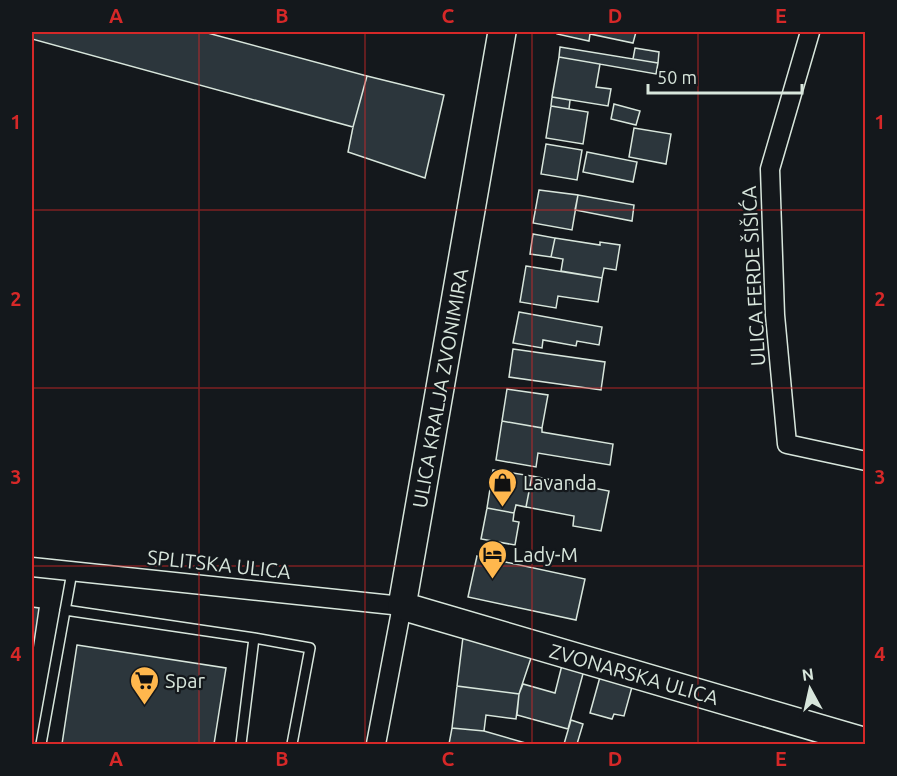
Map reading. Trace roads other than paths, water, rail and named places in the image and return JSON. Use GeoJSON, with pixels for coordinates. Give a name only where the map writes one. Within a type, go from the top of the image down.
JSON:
{"type":"FeatureCollection","features":[{"type":"Feature","properties":{"kind":"main road","name":"ULICA KRALJA ZVONIMIRA"},"geometry":{"type":"LineString","coordinates":[[402,606],[502,32]]}},
{"type":"Feature","properties":{"kind":"main road","name":"ZVONARSKA ULICA"},"geometry":{"type":"LineString","coordinates":[[402,606],[866,742]]}},
{"type":"Feature","properties":{"kind":"street","name":"ULICA FERDE ŠIŠIĆA"},"geometry":{"type":"LineString","coordinates":[[810,32],[770,169],[775,315],[787,444],[866,461]]}},
{"type":"Feature","properties":{"kind":"street","name":"SPLITSKA ULICA"},"geometry":{"type":"LineString","coordinates":[[32,567],[402,606]]}},
{"type":"Feature","properties":{"kind":"street","name":"ULICA KRALJA ZVONIMIRA"},"geometry":{"type":"LineString","coordinates":[[376,744],[402,606]]}},
{"type":"Feature","properties":{"kind":"lane"},"geometry":{"type":"LineString","coordinates":[[41,744],[72,572]]}},
{"type":"Feature","properties":{"kind":"lane"},"geometry":{"type":"LineString","coordinates":[[65,610],[309,648],[292,744]]}},
{"type":"Feature","properties":{"kind":"lane"},"geometry":{"type":"LineString","coordinates":[[241,744],[254,638]]}},
{"type":"Feature","properties":{"kind":"place","name":"Lavanda"},"geometry":{"type":"Point","coordinates":[502,508]}},
{"type":"Feature","properties":{"kind":"place","name":"Lady-M"},"geometry":{"type":"Point","coordinates":[492,580]}},
{"type":"Feature","properties":{"kind":"place","name":"Spar"},"geometry":{"type":"Point","coordinates":[144,706]}}]}
